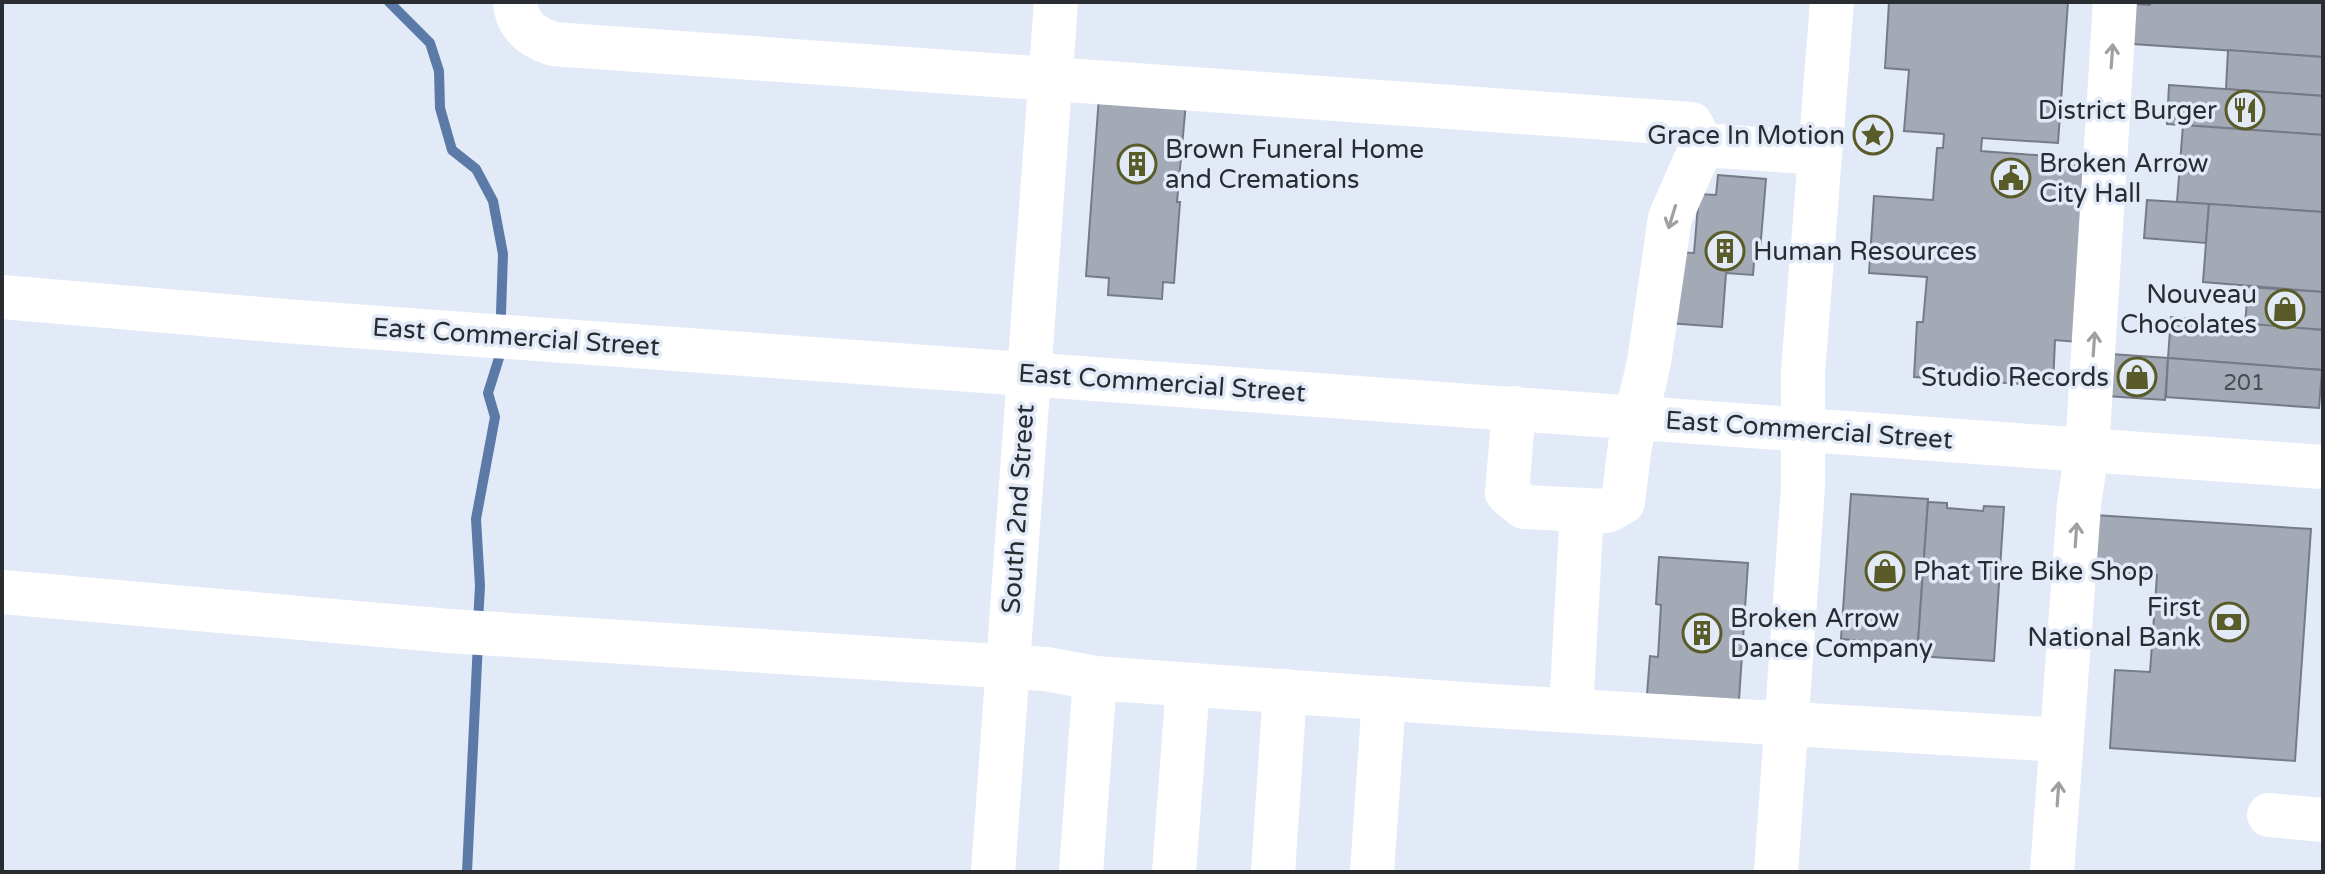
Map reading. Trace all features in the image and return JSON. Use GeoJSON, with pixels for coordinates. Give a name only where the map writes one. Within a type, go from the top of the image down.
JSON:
{"type":"FeatureCollection","features":[{"type":"Feature","properties":{"kind":"street"},"geometry":{"type":"LineString","coordinates":[[515,2],[527,32],[553,44],[1691,124],[1702,145]]}},
{"type":"Feature","properties":{"kind":"street","name":"South 2nd Street"},"geometry":{"type":"LineString","coordinates":[[993,872],[1056,2]]}},
{"type":"Feature","properties":{"kind":"street"},"geometry":{"type":"LineString","coordinates":[[1776,872],[1803,487],[1803,372],[1832,2]]}},
{"type":"Feature","properties":{"kind":"street"},"geometry":{"type":"LineString","coordinates":[[2052,872],[2079,505],[2087,450],[2115,2]]}},
{"type":"Feature","properties":{"kind":"street"},"geometry":{"type":"LineString","coordinates":[[1702,145],[1820,153]]}},
{"type":"Feature","properties":{"kind":"street"},"geometry":{"type":"LineString","coordinates":[[1514,408],[1507,493],[1524,507],[1607,511],[1623,502],[1636,418],[1649,362],[1670,218],[1702,145]]}},
{"type":"Feature","properties":{"kind":"street","name":"East Commercial Street"},"geometry":{"type":"LineString","coordinates":[[2,297],[284,321],[2323,467]]}},
{"type":"Feature","properties":{"kind":"street"},"geometry":{"type":"LineString","coordinates":[[1571,710],[1582,510]]}},
{"type":"Feature","properties":{"kind":"street"},"geometry":{"type":"LineString","coordinates":[[2,592],[449,631],[1046,669],[1095,678],[1188,685],[2061,740]]}},
{"type":"Feature","properties":{"kind":"street"},"geometry":{"type":"LineString","coordinates":[[1081,872],[1095,678]]}},
{"type":"Feature","properties":{"kind":"street"},"geometry":{"type":"LineString","coordinates":[[1174,872],[1188,685]]}},
{"type":"Feature","properties":{"kind":"street"},"geometry":{"type":"LineString","coordinates":[[1273,872],[1285,691]]}},
{"type":"Feature","properties":{"kind":"street"},"geometry":{"type":"LineString","coordinates":[[1372,872],[1384,698]]}},
{"type":"Feature","properties":{"kind":"street"},"geometry":{"type":"LineString","coordinates":[[2269,815],[2323,820]]}},
{"type":"Feature","properties":{"kind":"building","name":"Broken Arrow City Hall"},"geometry":{"type":"Polygon","coordinates":[[[1889,2],[2068,2],[2058,143],[1982,138],[1981,151],[2090,159],[2077,342],[2055,340],[2053,386],[1914,377],[1917,322],[1923,322],[1927,277],[1869,273],[1874,196],[1933,200],[1937,148],[1943,148],[1944,134],[1904,131],[1909,70],[1885,68],[1889,2]]]}},
{"type":"Feature","properties":{"kind":"building"},"geometry":{"type":"Polygon","coordinates":[[[2151,2],[2323,2],[2323,57],[2133,44],[2136,4],[2150,5],[2151,2]]]}},
{"type":"Feature","properties":{"kind":"building"},"geometry":{"type":"Polygon","coordinates":[[[2228,50],[2323,57],[2323,96],[2226,89],[2228,50]]]}},
{"type":"Feature","properties":{"kind":"building","name":"District Burger"},"geometry":{"type":"Polygon","coordinates":[[[2169,85],[2323,96],[2323,135],[2167,124],[2169,85]]]}},
{"type":"Feature","properties":{"kind":"building","name":"Brown Funeral Home and Cremations"},"geometry":{"type":"Polygon","coordinates":[[[1099,96],[1186,102],[1174,283],[1163,282],[1162,299],[1108,295],[1109,278],[1086,276],[1099,96]]]}},
{"type":"Feature","properties":{"kind":"building"},"geometry":{"type":"Polygon","coordinates":[[[2183,125],[2323,135],[2323,212],[2177,202],[2183,125]]]}},
{"type":"Feature","properties":{"kind":"building","name":"Human Resources"},"geometry":{"type":"Polygon","coordinates":[[[1718,175],[1766,179],[1760,251],[1755,251],[1753,275],[1726,273],[1722,327],[1668,323],[1673,252],[1694,253],[1699,194],[1716,195],[1718,175]]]}},
{"type":"Feature","properties":{"kind":"building"},"geometry":{"type":"Polygon","coordinates":[[[2147,200],[2209,204],[2206,243],[2144,238],[2147,200]]]}},
{"type":"Feature","properties":{"kind":"building"},"geometry":{"type":"Polygon","coordinates":[[[2209,204],[2323,212],[2323,292],[2203,282],[2209,204]]]}},
{"type":"Feature","properties":{"kind":"building","name":"Nouveau Chocolates"},"geometry":{"type":"Polygon","coordinates":[[[2248,287],[2323,292],[2323,330],[2245,325],[2248,287]]]}},
{"type":"Feature","properties":{"kind":"building"},"geometry":{"type":"Polygon","coordinates":[[[2171,317],[2323,330],[2322,370],[2168,358],[2171,317]]]}},
{"type":"Feature","properties":{"kind":"building","name":"Studio Records"},"geometry":{"type":"Polygon","coordinates":[[[2110,354],[2168,358],[2165,400],[2106,396],[2110,354]]]}},
{"type":"Feature","properties":{"kind":"building"},"geometry":{"type":"Polygon","coordinates":[[[2168,358],[2322,370],[2319,408],[2166,397],[2168,358]]]}},
{"type":"Feature","properties":{"kind":"building","name":"Phat Tire Bike Shop"},"geometry":{"type":"Polygon","coordinates":[[[1851,494],[1928,499],[1917,656],[1884,654],[1885,643],[1841,639],[1851,494]]]}},
{"type":"Feature","properties":{"kind":"building"},"geometry":{"type":"Polygon","coordinates":[[[1928,502],[1947,503],[1947,508],[1983,511],[1984,506],[2004,507],[1994,661],[1917,656],[1928,502]]]}},
{"type":"Feature","properties":{"kind":"building","name":"First National Bank"},"geometry":{"type":"Polygon","coordinates":[[[2094,515],[2311,529],[2295,761],[2110,748],[2115,670],[2150,672],[2157,575],[2091,571],[2094,515]]]}},
{"type":"Feature","properties":{"kind":"building","name":"Broken Arrow Dance Company"},"geometry":{"type":"Polygon","coordinates":[[[1659,557],[1748,563],[1739,700],[1647,694],[1650,656],[1658,657],[1661,605],[1656,604],[1659,557]]]}},
{"type":"Feature","properties":{"kind":"waterway"},"geometry":{"type":"LineString","coordinates":[[389,2],[430,43],[439,71],[440,108],[452,150],[476,169],[493,201],[503,254],[501,313]]}},
{"type":"Feature","properties":{"kind":"waterway"},"geometry":{"type":"LineString","coordinates":[[478,622],[480,586],[476,519],[495,417],[488,393],[499,358]]}},
{"type":"Feature","properties":{"kind":"waterway"},"geometry":{"type":"LineString","coordinates":[[467,872],[478,642]]}},
{"type":"Feature","properties":{"kind":"place","name":"District Burger"},"geometry":{"type":"Point","coordinates":[2245,110]}},
{"type":"Feature","properties":{"kind":"place","name":"Grace In Motion"},"geometry":{"type":"Point","coordinates":[1873,135]}},
{"type":"Feature","properties":{"kind":"place","name":"Brown Funeral Home and Cremations"},"geometry":{"type":"Point","coordinates":[1137,164]}},
{"type":"Feature","properties":{"kind":"place","name":"Broken Arrow City Hall"},"geometry":{"type":"Point","coordinates":[2011,178]}},
{"type":"Feature","properties":{"kind":"place","name":"Human Resources"},"geometry":{"type":"Point","coordinates":[1725,251]}},
{"type":"Feature","properties":{"kind":"place","name":"Nouveau Chocolates"},"geometry":{"type":"Point","coordinates":[2285,309]}},
{"type":"Feature","properties":{"kind":"place","name":"Studio Records"},"geometry":{"type":"Point","coordinates":[2137,377]}},
{"type":"Feature","properties":{"kind":"place","name":"Phat Tire Bike Shop"},"geometry":{"type":"Point","coordinates":[1885,571]}},
{"type":"Feature","properties":{"kind":"place","name":"First National Bank"},"geometry":{"type":"Point","coordinates":[2229,622]}},
{"type":"Feature","properties":{"kind":"place","name":"Broken Arrow Dance Company"},"geometry":{"type":"Point","coordinates":[1702,633]}}]}
